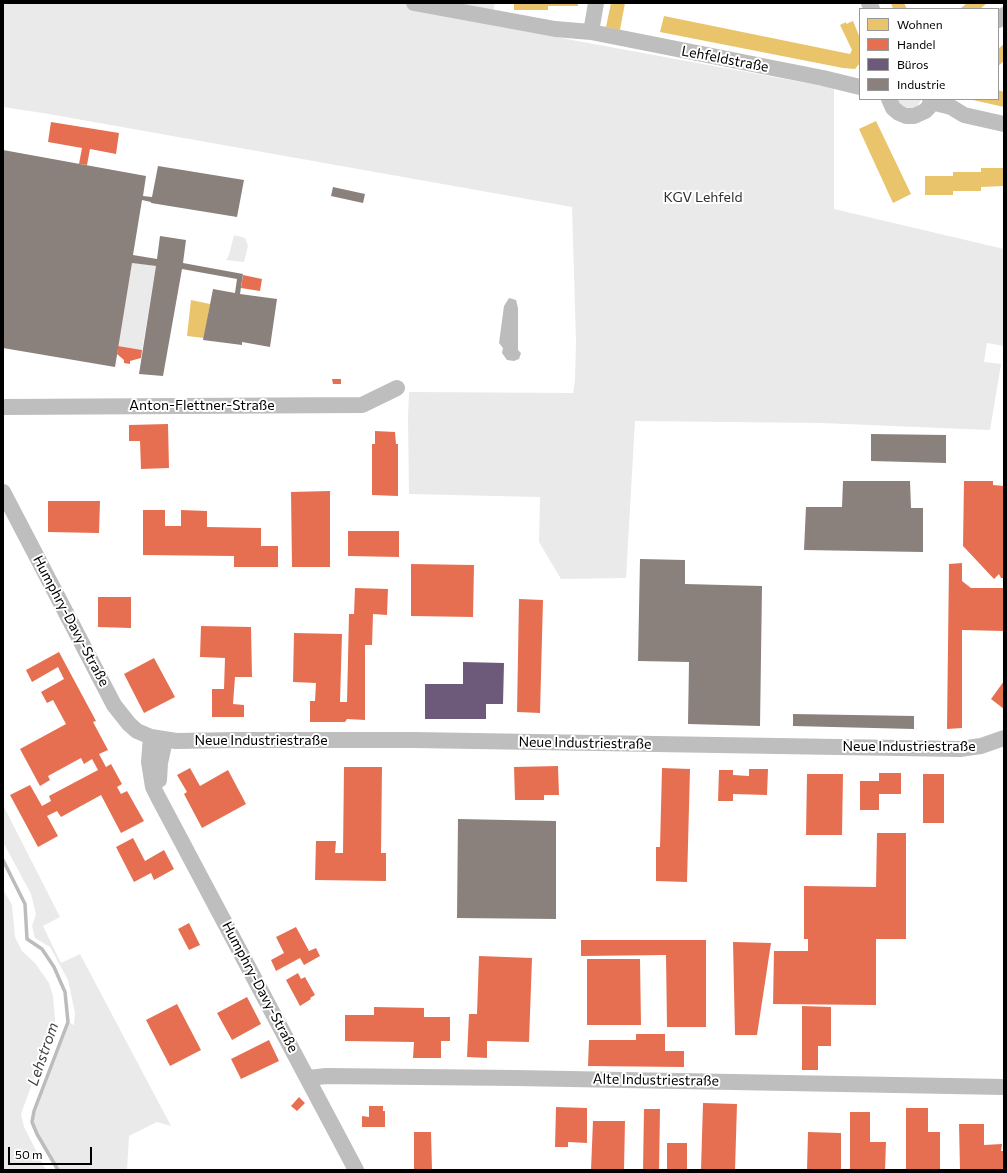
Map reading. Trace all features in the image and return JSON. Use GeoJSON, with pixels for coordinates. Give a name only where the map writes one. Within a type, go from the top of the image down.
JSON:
{"type":"FeatureCollection","features":[{"type":"Feature","properties":{"kind":"street","name":"Lehfeldstraße"},"geometry":{"type":"LineString","coordinates":[[414,3],[555,29],[591,32],[824,78],[859,87]]}},
{"type":"Feature","properties":{"kind":"street"},"geometry":{"type":"LineString","coordinates":[[591,32],[596,3]]}},
{"type":"Feature","properties":{"kind":"street"},"geometry":{"type":"LineString","coordinates":[[889,100],[893,108],[906,116],[914,116],[929,104],[951,118],[964,115],[1004,124]]}},
{"type":"Feature","properties":{"kind":"street","name":"Anton-Flettner-Straße"},"geometry":{"type":"LineString","coordinates":[[3,406],[362,405],[397,388]]}},
{"type":"Feature","properties":{"kind":"street","name":"Humphry-Davy-Straße"},"geometry":{"type":"LineString","coordinates":[[3,492],[114,705],[129,724],[138,731],[158,739],[161,754],[159,777],[162,804],[309,1078],[356,1170]]}},
{"type":"Feature","properties":{"kind":"street","name":"Neue Industriestraße"},"geometry":{"type":"LineString","coordinates":[[158,739],[405,740],[960,749],[981,746],[1004,738]]}},
{"type":"Feature","properties":{"kind":"street","name":"Alte Industriestraße"},"geometry":{"type":"LineString","coordinates":[[309,1078],[326,1076],[499,1077],[1004,1087]]}},
{"type":"Feature","properties":{"kind":"green space","name":"KGV Lehfeld"},"geometry":{"type":"Polygon","coordinates":[[[3,3],[495,3],[490,25],[834,88],[834,209],[1004,249],[1004,346],[987,343],[984,362],[1001,364],[990,430],[822,423],[635,421],[626,578],[561,579],[539,542],[540,497],[409,494],[408,418],[409,392],[573,393],[575,380],[576,342],[572,207],[3,107],[3,3]]]}},
{"type":"Feature","properties":{"kind":"green space"},"geometry":{"type":"Polygon","coordinates":[[[898,100],[921,100],[917,106],[911,108],[905,107],[898,100]]]}},
{"type":"Feature","properties":{"kind":"green space"},"geometry":{"type":"Polygon","coordinates":[[[234,235],[245,238],[248,246],[244,262],[226,260],[229,255],[234,235]]]}},
{"type":"Feature","properties":{"kind":"green space"},"geometry":{"type":"Polygon","coordinates":[[[132,263],[156,266],[142,350],[118,346],[132,263]]]}},
{"type":"Feature","properties":{"kind":"green space"},"geometry":{"type":"Polygon","coordinates":[[[3,805],[60,917],[43,926],[61,963],[80,954],[171,1126],[157,1122],[129,1136],[127,1170],[58,1170],[37,1134],[32,1122],[34,1111],[68,1022],[74,1025],[75,1013],[68,980],[50,947],[35,938],[32,926],[36,914],[31,894],[3,842],[3,805]]]}},
{"type":"Feature","properties":{"kind":"green space"},"geometry":{"type":"Polygon","coordinates":[[[3,889],[12,905],[15,937],[22,951],[35,963],[49,983],[53,996],[55,1021],[21,1114],[24,1127],[46,1170],[3,1170],[3,889]]]}},
{"type":"Feature","properties":{"kind":"shaded area"},"geometry":{"type":"Polygon","coordinates":[[[509,298],[516,300],[518,308],[518,350],[521,353],[519,359],[514,361],[507,360],[502,353],[503,348],[499,343],[504,306],[509,298]]]}},
{"type":"Feature","properties":{"kind":"building: Wohnen"},"geometry":{"type":"Polygon","coordinates":[[[514,3],[578,3],[578,6],[548,6],[548,10],[514,10],[514,3]]]}},
{"type":"Feature","properties":{"kind":"building: Wohnen"},"geometry":{"type":"Polygon","coordinates":[[[611,3],[625,3],[620,30],[606,27],[611,3]]]}},
{"type":"Feature","properties":{"kind":"building: Wohnen"},"geometry":{"type":"Polygon","coordinates":[[[891,3],[904,3],[906,8],[893,8],[891,3]]]}},
{"type":"Feature","properties":{"kind":"building: Wohnen"},"geometry":{"type":"Polygon","coordinates":[[[967,3],[987,3],[981,8],[961,8],[967,3]]]}},
{"type":"Feature","properties":{"kind":"building: Wohnen"},"geometry":{"type":"Polygon","coordinates":[[[664,16],[850,54],[852,50],[840,25],[853,21],[859,36],[859,64],[855,69],[843,68],[660,32],[664,16]]]}},
{"type":"Feature","properties":{"kind":"building: Wohnen"},"geometry":{"type":"Polygon","coordinates":[[[1004,44],[1004,61],[999,65],[999,48],[1004,44]]]}},
{"type":"Feature","properties":{"kind":"building: Wohnen"},"geometry":{"type":"Polygon","coordinates":[[[999,90],[1004,92],[1004,107],[973,100],[999,100],[999,90]]]}},
{"type":"Feature","properties":{"kind":"building: Wohnen"},"geometry":{"type":"Polygon","coordinates":[[[876,121],[911,194],[893,203],[859,129],[876,121]]]}},
{"type":"Feature","properties":{"kind":"building: Wohnen"},"geometry":{"type":"Polygon","coordinates":[[[981,168],[1004,168],[1004,186],[981,187],[981,191],[953,191],[953,195],[925,195],[925,176],[953,176],[953,172],[981,172],[981,168]]]}},
{"type":"Feature","properties":{"kind":"building: Wohnen"},"geometry":{"type":"Polygon","coordinates":[[[191,300],[210,304],[204,338],[187,336],[191,300]]]}},
{"type":"Feature","properties":{"kind":"building: Handel"},"geometry":{"type":"Polygon","coordinates":[[[51,122],[119,133],[116,154],[90,149],[87,165],[79,164],[82,148],[48,142],[51,122]]]}},
{"type":"Feature","properties":{"kind":"building: Handel"},"geometry":{"type":"Polygon","coordinates":[[[243,275],[262,279],[260,291],[241,288],[243,275]]]}},
{"type":"Feature","properties":{"kind":"building: Handel"},"geometry":{"type":"Polygon","coordinates":[[[118,346],[142,350],[141,358],[130,361],[130,364],[124,363],[124,360],[117,354],[118,346]]]}},
{"type":"Feature","properties":{"kind":"building: Handel"},"geometry":{"type":"Polygon","coordinates":[[[332,379],[341,379],[341,384],[333,384],[332,379]]]}},
{"type":"Feature","properties":{"kind":"building: Handel"},"geometry":{"type":"Polygon","coordinates":[[[168,424],[169,468],[141,469],[140,441],[129,441],[129,425],[168,424]]]}},
{"type":"Feature","properties":{"kind":"building: Handel"},"geometry":{"type":"Polygon","coordinates":[[[375,431],[395,432],[396,444],[398,444],[398,496],[372,495],[372,444],[375,444],[375,431]]]}},
{"type":"Feature","properties":{"kind":"building: Handel"},"geometry":{"type":"Polygon","coordinates":[[[964,481],[993,481],[993,485],[1004,486],[1004,578],[1001,578],[999,574],[994,579],[963,546],[964,481]]]}},
{"type":"Feature","properties":{"kind":"building: Handel"},"geometry":{"type":"Polygon","coordinates":[[[330,491],[330,567],[292,567],[291,492],[330,491]]]}},
{"type":"Feature","properties":{"kind":"building: Handel"},"geometry":{"type":"Polygon","coordinates":[[[48,501],[100,501],[99,533],[48,532],[48,501]]]}},
{"type":"Feature","properties":{"kind":"building: Handel"},"geometry":{"type":"Polygon","coordinates":[[[143,510],[165,510],[165,526],[181,526],[181,510],[207,511],[207,527],[261,528],[261,546],[278,546],[278,567],[234,567],[234,556],[143,555],[143,510]]]}},
{"type":"Feature","properties":{"kind":"building: Handel"},"geometry":{"type":"Polygon","coordinates":[[[348,531],[399,531],[399,557],[348,556],[348,531]]]}},
{"type":"Feature","properties":{"kind":"building: Handel"},"geometry":{"type":"Polygon","coordinates":[[[962,563],[962,581],[971,588],[1004,588],[1004,631],[962,630],[962,728],[947,729],[949,564],[962,563]]]}},
{"type":"Feature","properties":{"kind":"building: Handel"},"geometry":{"type":"Polygon","coordinates":[[[411,564],[474,565],[473,617],[411,616],[411,564]]]}},
{"type":"Feature","properties":{"kind":"building: Handel"},"geometry":{"type":"Polygon","coordinates":[[[355,588],[388,589],[387,615],[373,614],[372,645],[365,645],[365,720],[347,719],[345,722],[310,722],[310,701],[315,701],[316,683],[293,682],[294,633],[342,634],[340,702],[347,702],[349,614],[354,614],[355,588]]]}},
{"type":"Feature","properties":{"kind":"building: Handel"},"geometry":{"type":"Polygon","coordinates":[[[98,597],[131,597],[131,628],[98,627],[98,597]]]}},
{"type":"Feature","properties":{"kind":"building: Handel"},"geometry":{"type":"Polygon","coordinates":[[[519,599],[543,600],[540,713],[517,712],[519,599]]]}},
{"type":"Feature","properties":{"kind":"building: Handel"},"geometry":{"type":"Polygon","coordinates":[[[201,626],[251,627],[252,677],[235,677],[233,704],[244,705],[244,717],[212,717],[212,689],[224,689],[225,658],[200,657],[201,626]]]}},
{"type":"Feature","properties":{"kind":"building: Handel"},"geometry":{"type":"Polygon","coordinates":[[[59,652],[96,721],[93,722],[108,750],[99,754],[106,767],[111,764],[122,784],[117,787],[121,794],[127,791],[144,821],[121,833],[101,795],[61,817],[57,811],[47,816],[58,836],[38,847],[10,795],[30,785],[42,806],[51,801],[49,796],[98,770],[92,759],[84,764],[81,758],[48,776],[50,780],[40,786],[20,749],[66,724],[53,700],[47,703],[41,692],[64,679],[58,667],[32,682],[26,670],[59,652]]]}},
{"type":"Feature","properties":{"kind":"building: Handel"},"geometry":{"type":"Polygon","coordinates":[[[154,658],[175,697],[144,713],[124,674],[154,658]]]}},
{"type":"Feature","properties":{"kind":"building: Handel"},"geometry":{"type":"Polygon","coordinates":[[[1004,681],[1004,709],[991,699],[1004,681]]]}},
{"type":"Feature","properties":{"kind":"building: Handel"},"geometry":{"type":"Polygon","coordinates":[[[558,766],[559,795],[544,795],[544,800],[515,800],[514,767],[558,766]]]}},
{"type":"Feature","properties":{"kind":"building: Handel"},"geometry":{"type":"Polygon","coordinates":[[[344,767],[382,767],[381,853],[386,853],[386,881],[315,880],[316,841],[336,841],[335,853],[343,853],[344,767]]]}},
{"type":"Feature","properties":{"kind":"building: Handel"},"geometry":{"type":"Polygon","coordinates":[[[190,768],[200,786],[228,770],[246,804],[202,828],[184,794],[187,792],[177,775],[190,768]]]}},
{"type":"Feature","properties":{"kind":"building: Handel"},"geometry":{"type":"Polygon","coordinates":[[[662,768],[690,769],[687,882],[656,881],[656,847],[660,847],[662,768]]]}},
{"type":"Feature","properties":{"kind":"building: Handel"},"geometry":{"type":"Polygon","coordinates":[[[749,769],[768,769],[767,795],[733,794],[733,801],[718,801],[719,770],[733,770],[733,775],[749,776],[749,769]]]}},
{"type":"Feature","properties":{"kind":"building: Handel"},"geometry":{"type":"Polygon","coordinates":[[[879,773],[901,773],[901,794],[879,794],[879,810],[860,810],[860,781],[879,781],[879,773]]]}},
{"type":"Feature","properties":{"kind":"building: Handel"},"geometry":{"type":"Polygon","coordinates":[[[807,774],[843,774],[842,835],[806,835],[807,774]]]}},
{"type":"Feature","properties":{"kind":"building: Handel"},"geometry":{"type":"Polygon","coordinates":[[[923,774],[944,774],[944,823],[923,823],[923,774]]]}},
{"type":"Feature","properties":{"kind":"building: Handel"},"geometry":{"type":"Polygon","coordinates":[[[877,833],[906,833],[906,939],[876,939],[876,1005],[773,1004],[774,951],[808,951],[808,939],[804,939],[804,886],[876,887],[877,833]]]}},
{"type":"Feature","properties":{"kind":"building: Handel"},"geometry":{"type":"Polygon","coordinates":[[[133,838],[145,861],[164,850],[174,869],[154,880],[151,873],[134,882],[116,847],[133,838]]]}},
{"type":"Feature","properties":{"kind":"building: Handel"},"geometry":{"type":"Polygon","coordinates":[[[189,923],[200,945],[189,950],[178,929],[189,923]]]}},
{"type":"Feature","properties":{"kind":"building: Handel"},"geometry":{"type":"Polygon","coordinates":[[[296,927],[309,951],[316,948],[320,956],[304,965],[300,958],[276,971],[271,960],[284,953],[276,937],[296,927]]]}},
{"type":"Feature","properties":{"kind":"building: Handel"},"geometry":{"type":"Polygon","coordinates":[[[581,940],[706,940],[706,1027],[667,1027],[666,955],[581,956],[581,940]]]}},
{"type":"Feature","properties":{"kind":"building: Handel"},"geometry":{"type":"Polygon","coordinates":[[[733,942],[771,943],[757,1035],[735,1035],[733,942]]]}},
{"type":"Feature","properties":{"kind":"building: Handel"},"geometry":{"type":"Polygon","coordinates":[[[479,956],[532,958],[529,1042],[487,1041],[487,1058],[467,1057],[469,1014],[477,1014],[479,956]]]}},
{"type":"Feature","properties":{"kind":"building: Handel"},"geometry":{"type":"Polygon","coordinates":[[[587,959],[640,959],[641,1025],[587,1025],[587,959]]]}},
{"type":"Feature","properties":{"kind":"building: Handel"},"geometry":{"type":"Polygon","coordinates":[[[298,973],[301,979],[305,977],[315,995],[300,1006],[286,980],[298,973]]]}},
{"type":"Feature","properties":{"kind":"building: Handel"},"geometry":{"type":"Polygon","coordinates":[[[247,997],[261,1024],[232,1040],[217,1013],[247,997]]]}},
{"type":"Feature","properties":{"kind":"building: Handel"},"geometry":{"type":"Polygon","coordinates":[[[177,1004],[201,1050],[170,1066],[146,1020],[177,1004]]]}},
{"type":"Feature","properties":{"kind":"building: Handel"},"geometry":{"type":"Polygon","coordinates":[[[802,1006],[831,1007],[831,1046],[818,1046],[818,1070],[802,1070],[802,1006]]]}},
{"type":"Feature","properties":{"kind":"building: Handel"},"geometry":{"type":"Polygon","coordinates":[[[374,1007],[424,1008],[424,1017],[450,1017],[450,1041],[441,1041],[441,1058],[413,1058],[414,1042],[345,1041],[345,1015],[374,1015],[374,1007]]]}},
{"type":"Feature","properties":{"kind":"building: Handel"},"geometry":{"type":"Polygon","coordinates":[[[636,1034],[665,1034],[665,1051],[684,1051],[684,1067],[588,1066],[589,1040],[636,1040],[636,1034]]]}},
{"type":"Feature","properties":{"kind":"building: Handel"},"geometry":{"type":"Polygon","coordinates":[[[269,1040],[279,1061],[241,1079],[231,1059],[269,1040]]]}},
{"type":"Feature","properties":{"kind":"building: Handel"},"geometry":{"type":"Polygon","coordinates":[[[299,1097],[305,1103],[297,1111],[291,1106],[299,1097]]]}},
{"type":"Feature","properties":{"kind":"building: Handel"},"geometry":{"type":"Polygon","coordinates":[[[703,1103],[737,1104],[735,1170],[701,1170],[703,1103]]]}},
{"type":"Feature","properties":{"kind":"building: Handel"},"geometry":{"type":"Polygon","coordinates":[[[369,1106],[383,1106],[383,1111],[385,1111],[385,1127],[362,1127],[362,1116],[369,1117],[369,1106]]]}},
{"type":"Feature","properties":{"kind":"building: Handel"},"geometry":{"type":"Polygon","coordinates":[[[556,1107],[587,1108],[587,1143],[568,1142],[568,1147],[555,1147],[556,1107]]]}},
{"type":"Feature","properties":{"kind":"building: Handel"},"geometry":{"type":"Polygon","coordinates":[[[906,1108],[928,1108],[928,1132],[940,1132],[940,1170],[906,1170],[906,1108]]]}},
{"type":"Feature","properties":{"kind":"building: Handel"},"geometry":{"type":"Polygon","coordinates":[[[644,1109],[660,1109],[659,1170],[643,1170],[644,1109]]]}},
{"type":"Feature","properties":{"kind":"building: Handel"},"geometry":{"type":"Polygon","coordinates":[[[850,1112],[870,1112],[870,1142],[886,1142],[885,1170],[850,1170],[850,1112]]]}},
{"type":"Feature","properties":{"kind":"building: Handel"},"geometry":{"type":"Polygon","coordinates":[[[593,1121],[625,1121],[624,1170],[591,1170],[593,1121]]]}},
{"type":"Feature","properties":{"kind":"building: Handel"},"geometry":{"type":"Polygon","coordinates":[[[959,1124],[984,1124],[984,1145],[1002,1144],[1001,1151],[1004,1151],[1004,1170],[960,1170],[959,1124]]]}},
{"type":"Feature","properties":{"kind":"building: Handel"},"geometry":{"type":"Polygon","coordinates":[[[414,1132],[431,1132],[432,1170],[414,1170],[414,1132]]]}},
{"type":"Feature","properties":{"kind":"building: Handel"},"geometry":{"type":"Polygon","coordinates":[[[808,1132],[841,1133],[841,1170],[807,1170],[808,1132]]]}},
{"type":"Feature","properties":{"kind":"building: Handel"},"geometry":{"type":"Polygon","coordinates":[[[667,1143],[687,1143],[687,1170],[667,1170],[667,1143]]]}},
{"type":"Feature","properties":{"kind":"building: Büros"},"geometry":{"type":"Polygon","coordinates":[[[463,662],[504,663],[503,704],[486,704],[486,719],[425,719],[425,684],[463,684],[463,662]]]}},
{"type":"Feature","properties":{"kind":"building: Industrie"},"geometry":{"type":"Polygon","coordinates":[[[3,150],[146,176],[143,196],[152,197],[158,166],[244,180],[237,217],[151,203],[142,200],[133,255],[157,259],[160,236],[186,240],[183,263],[243,274],[240,294],[277,299],[270,347],[242,342],[242,345],[203,340],[213,289],[235,293],[237,279],[182,269],[163,376],[139,374],[156,266],[132,263],[115,367],[3,348],[3,150]]]}},
{"type":"Feature","properties":{"kind":"building: Industrie"},"geometry":{"type":"Polygon","coordinates":[[[333,187],[365,194],[363,203],[331,196],[333,187]]]}},
{"type":"Feature","properties":{"kind":"building: Industrie"},"geometry":{"type":"Polygon","coordinates":[[[871,434],[946,435],[946,463],[871,461],[871,434]]]}},
{"type":"Feature","properties":{"kind":"building: Industrie"},"geometry":{"type":"Polygon","coordinates":[[[843,481],[910,481],[911,508],[923,508],[923,552],[804,550],[806,507],[842,507],[843,481]]]}},
{"type":"Feature","properties":{"kind":"building: Industrie"},"geometry":{"type":"Polygon","coordinates":[[[640,559],[685,560],[685,584],[762,586],[760,726],[688,724],[689,662],[638,661],[640,559]]]}},
{"type":"Feature","properties":{"kind":"building: Industrie"},"geometry":{"type":"Polygon","coordinates":[[[793,714],[914,716],[914,729],[793,726],[793,714]]]}},
{"type":"Feature","properties":{"kind":"building: Industrie"},"geometry":{"type":"Polygon","coordinates":[[[458,819],[556,821],[556,919],[457,918],[458,819]]]}},
{"type":"Feature","properties":{"kind":"waterway","name":"Lehstrom"},"geometry":{"type":"LineString","coordinates":[[3,860],[25,904],[27,939],[42,949],[54,967],[65,992],[68,1022],[34,1111],[32,1122],[37,1134],[58,1170]]}}]}
